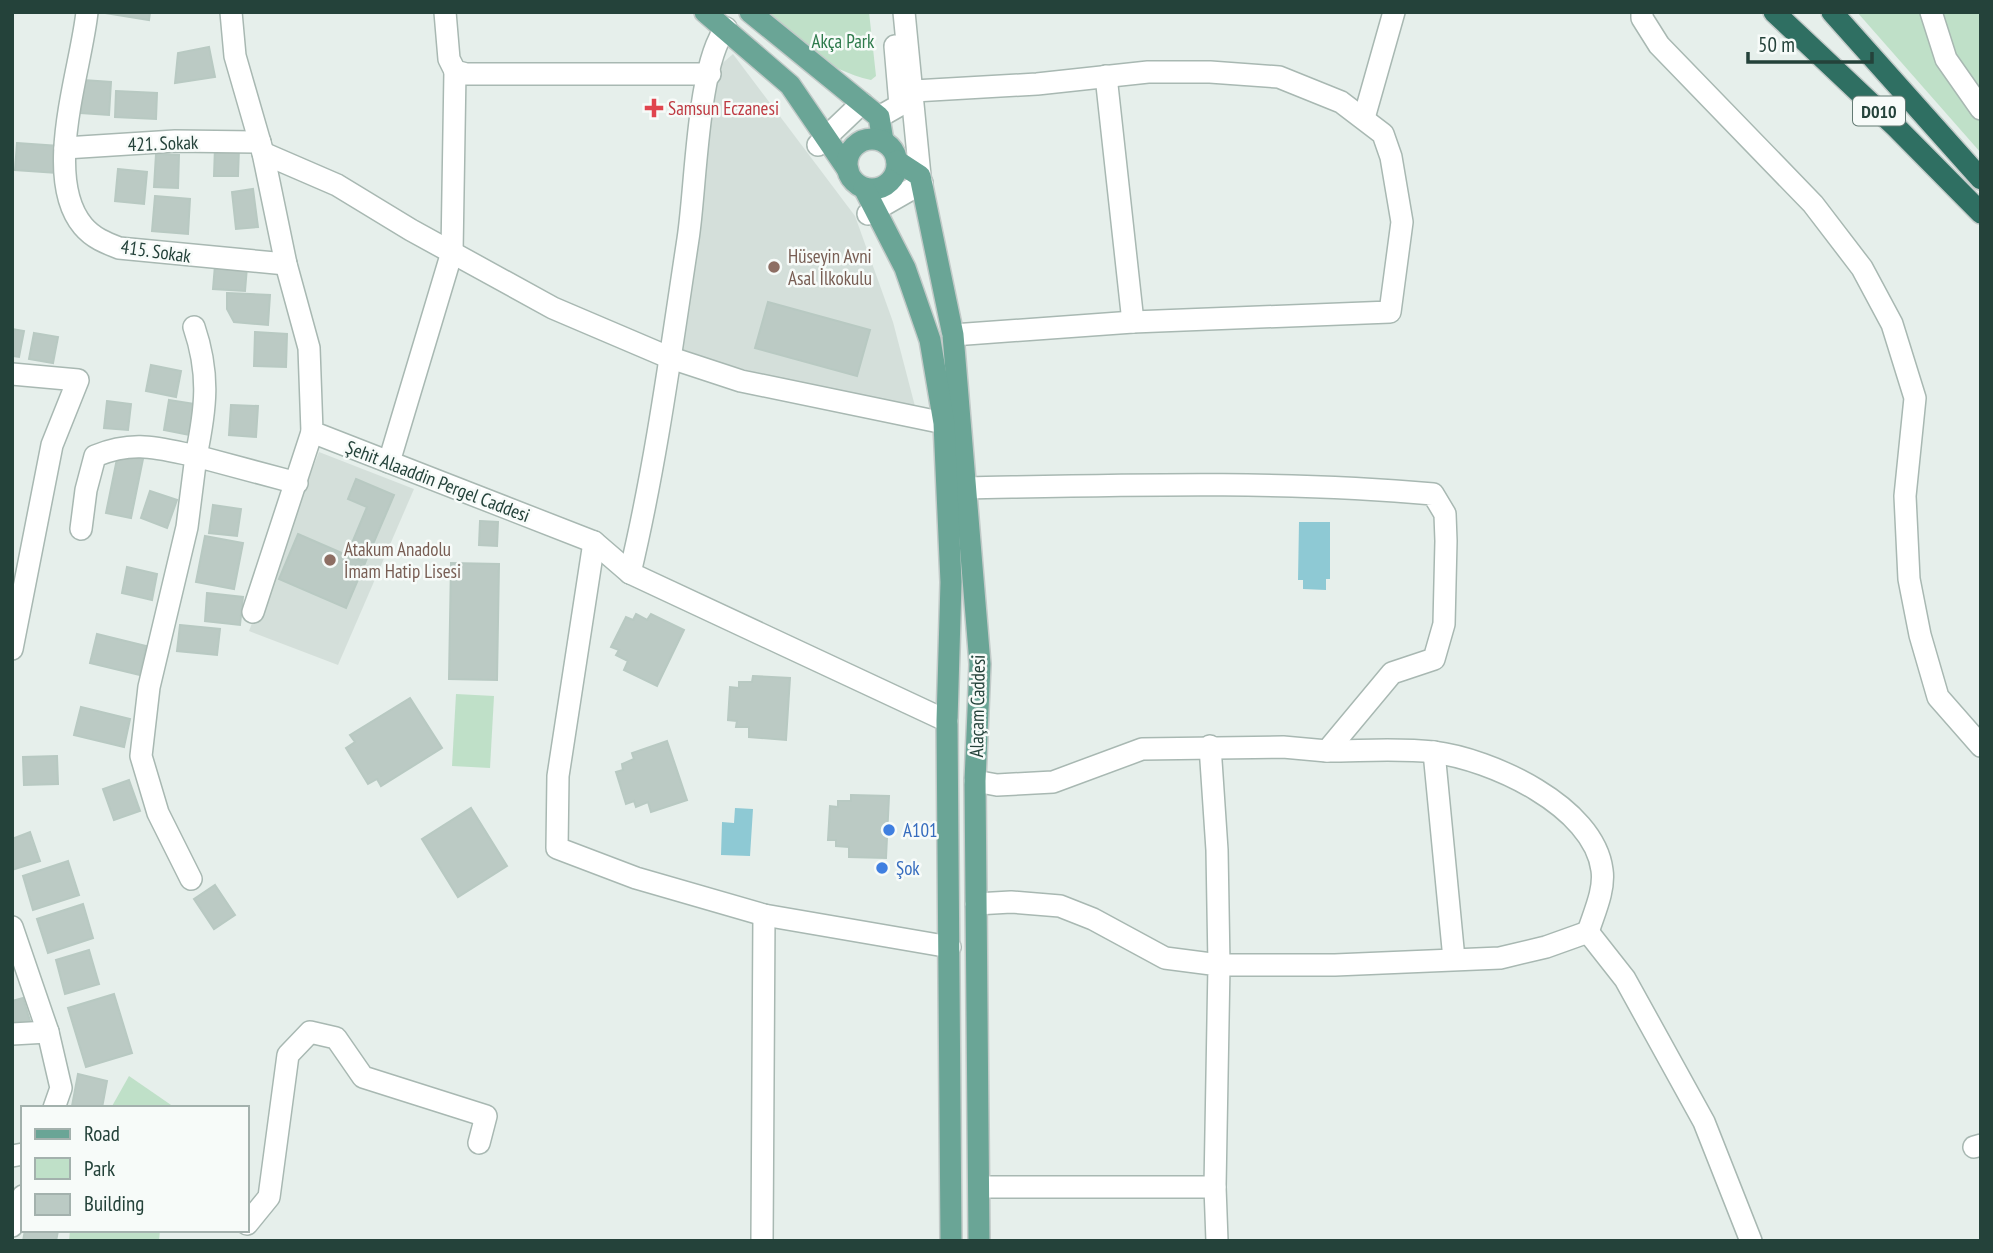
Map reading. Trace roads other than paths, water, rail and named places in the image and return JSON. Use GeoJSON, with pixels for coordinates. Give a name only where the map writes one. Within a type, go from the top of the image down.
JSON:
{"type":"FeatureCollection","features":[{"type":"Feature","properties":{"kind":"highway","name":"D010"},"geometry":{"type":"LineString","coordinates":[[1774,12],[1896,127],[1981,213]]}},
{"type":"Feature","properties":{"kind":"highway","name":"D010"},"geometry":{"type":"LineString","coordinates":[[1832,12],[1981,178]]}},
{"type":"Feature","properties":{"kind":"main road"},"geometry":{"type":"LineString","coordinates":[[705,12],[790,85],[822,141],[848,170],[851,178],[864,188],[872,189],[888,183],[894,177],[897,161],[895,153],[883,141],[879,117],[750,12]]}},
{"type":"Feature","properties":{"kind":"main road"},"geometry":{"type":"LineString","coordinates":[[848,170],[849,154],[860,142],[867,139],[883,141]]}},
{"type":"Feature","properties":{"kind":"main road"},"geometry":{"type":"LineString","coordinates":[[897,161],[921,180]]}},
{"type":"Feature","properties":{"kind":"main road","name":"Alaçam Caddesi"},"geometry":{"type":"LineString","coordinates":[[921,180],[953,335],[968,488],[980,664],[975,781],[979,1241]]}},
{"type":"Feature","properties":{"kind":"main road","name":"Alaçam Caddesi"},"geometry":{"type":"LineString","coordinates":[[864,188],[872,212],[905,268],[930,340],[944,423],[951,582],[947,721],[951,1241]]}},
{"type":"Feature","properties":{"kind":"street","name":"415. Sokak"},"geometry":{"type":"LineString","coordinates":[[87,12],[65,148],[67,188],[82,225],[99,240],[119,248],[286,264]]}},
{"type":"Feature","properties":{"kind":"street"},"geometry":{"type":"LineString","coordinates":[[231,12],[235,57],[262,148],[286,264],[309,348],[312,432],[253,612]]}},
{"type":"Feature","properties":{"kind":"street"},"geometry":{"type":"LineString","coordinates":[[389,462],[452,252],[455,71],[449,59],[445,12]]}},
{"type":"Feature","properties":{"kind":"street"},"geometry":{"type":"LineString","coordinates":[[872,212],[921,180],[914,128],[914,91],[902,63],[891,12]]}},
{"type":"Feature","properties":{"kind":"street"},"geometry":{"type":"LineString","coordinates":[[879,117],[900,106],[904,12]]}},
{"type":"Feature","properties":{"kind":"street"},"geometry":{"type":"LineString","coordinates":[[1364,118],[1394,12]]}},
{"type":"Feature","properties":{"kind":"street"},"geometry":{"type":"LineString","coordinates":[[1642,12],[1642,18],[1659,45],[1813,204],[1862,268],[1892,324],[1914,398],[1905,496],[1909,579],[1920,635],[1938,697],[1981,746]]}},
{"type":"Feature","properties":{"kind":"street"},"geometry":{"type":"LineString","coordinates":[[1931,12],[1946,59],[1981,109]]}},
{"type":"Feature","properties":{"kind":"street"},"geometry":{"type":"LineString","coordinates":[[631,573],[653,466],[688,237],[700,120],[716,41],[726,28]]}},
{"type":"Feature","properties":{"kind":"street"},"geometry":{"type":"LineString","coordinates":[[455,71],[486,74],[710,74]]}},
{"type":"Feature","properties":{"kind":"street"},"geometry":{"type":"LineString","coordinates":[[914,91],[1106,76],[1210,72],[1279,77],[1341,102],[1383,134],[1391,157],[1402,222],[1390,312],[1133,322],[953,335]]}},
{"type":"Feature","properties":{"kind":"street"},"geometry":{"type":"LineString","coordinates":[[1106,76],[1133,322]]}},
{"type":"Feature","properties":{"kind":"street"},"geometry":{"type":"LineString","coordinates":[[822,141],[862,103]]}},
{"type":"Feature","properties":{"kind":"street","name":"421. Sokak"},"geometry":{"type":"LineString","coordinates":[[65,148],[175,141],[262,148]]}},
{"type":"Feature","properties":{"kind":"street"},"geometry":{"type":"LineString","coordinates":[[262,148],[337,185],[553,308],[668,357],[741,381],[944,423]]}},
{"type":"Feature","properties":{"kind":"street"},"geometry":{"type":"LineString","coordinates":[[191,879],[158,814],[141,756],[149,687],[187,527],[206,385],[205,358],[194,327]]}},
{"type":"Feature","properties":{"kind":"street"},"geometry":{"type":"LineString","coordinates":[[12,374],[78,380],[52,445],[12,649]]}},
{"type":"Feature","properties":{"kind":"street","name":"Şehit Alaaddin Pergel Caddesi"},"geometry":{"type":"LineString","coordinates":[[312,432],[594,542],[631,573],[947,721]]}},
{"type":"Feature","properties":{"kind":"street"},"geometry":{"type":"LineString","coordinates":[[81,529],[86,490],[95,456],[117,447],[143,444],[297,483]]}},
{"type":"Feature","properties":{"kind":"street"},"geometry":{"type":"LineString","coordinates":[[968,488],[1177,485],[1374,489],[1433,494],[1445,514],[1446,541],[1444,624],[1434,659],[1392,673],[1327,751]]}},
{"type":"Feature","properties":{"kind":"street"},"geometry":{"type":"LineString","coordinates":[[594,542],[558,776],[557,848],[636,878],[764,915],[950,947]]}},
{"type":"Feature","properties":{"kind":"street"},"geometry":{"type":"LineString","coordinates":[[1210,746],[1217,850],[1219,965],[1215,1187],[1217,1241]]}},
{"type":"Feature","properties":{"kind":"street"},"geometry":{"type":"LineString","coordinates":[[975,781],[997,785],[1053,782],[1142,749],[1210,746],[1434,752],[1492,766],[1548,798],[1583,827],[1598,849],[1603,872],[1602,886],[1588,932]]}},
{"type":"Feature","properties":{"kind":"street"},"geometry":{"type":"LineString","coordinates":[[1434,752],[1454,959]]}},
{"type":"Feature","properties":{"kind":"street"},"geometry":{"type":"LineString","coordinates":[[976,904],[1011,902],[1060,906],[1093,919],[1165,958],[1251,967],[1500,958],[1546,947],[1588,932]]}},
{"type":"Feature","properties":{"kind":"street"},"geometry":{"type":"LineString","coordinates":[[762,1241],[764,915]]}},
{"type":"Feature","properties":{"kind":"street"},"geometry":{"type":"LineString","coordinates":[[12,928],[16,954],[48,1032],[61,1088],[55,1106]]}},
{"type":"Feature","properties":{"kind":"street"},"geometry":{"type":"LineString","coordinates":[[1588,932],[1625,979],[1704,1122],[1751,1241]]}},
{"type":"Feature","properties":{"kind":"street"},"geometry":{"type":"LineString","coordinates":[[12,1034],[48,1032]]}},
{"type":"Feature","properties":{"kind":"street"},"geometry":{"type":"LineString","coordinates":[[248,1223],[269,1197],[288,1055],[310,1032],[336,1038],[363,1077],[486,1116],[480,1143]]}},
{"type":"Feature","properties":{"kind":"street"},"geometry":{"type":"LineString","coordinates":[[979,1187],[1215,1187]]}},
{"type":"Feature","properties":{"kind":"street"},"geometry":{"type":"LineString","coordinates":[[12,1226],[21,1201]]}},
{"type":"Feature","properties":{"kind":"water"},"geometry":{"type":"Polygon","coordinates":[[[1299,522],[1330,522],[1330,579],[1326,579],[1326,590],[1303,589],[1303,580],[1298,580],[1299,522]]]}},
{"type":"Feature","properties":{"kind":"water"},"geometry":{"type":"Polygon","coordinates":[[[735,808],[753,809],[750,856],[721,855],[722,822],[734,823],[735,808]]]}},
{"type":"Feature","properties":{"kind":"place","name":"Samsun Eczanesi"},"geometry":{"type":"Point","coordinates":[654,108]}},
{"type":"Feature","properties":{"kind":"place","name":"Hüseyin Avni Asal İlkokulu"},"geometry":{"type":"Point","coordinates":[774,267]}},
{"type":"Feature","properties":{"kind":"place","name":"Atakum Anadolu İmam Hatip Lisesi"},"geometry":{"type":"Point","coordinates":[330,560]}},
{"type":"Feature","properties":{"kind":"place","name":"A101"},"geometry":{"type":"Point","coordinates":[889,830]}},
{"type":"Feature","properties":{"kind":"place","name":"Şok"},"geometry":{"type":"Point","coordinates":[882,868]}},
{"type":"Feature","properties":{"kind":"park label","name":"Akça Park"},"geometry":{"type":"Point","coordinates":[843,41]}}]}
